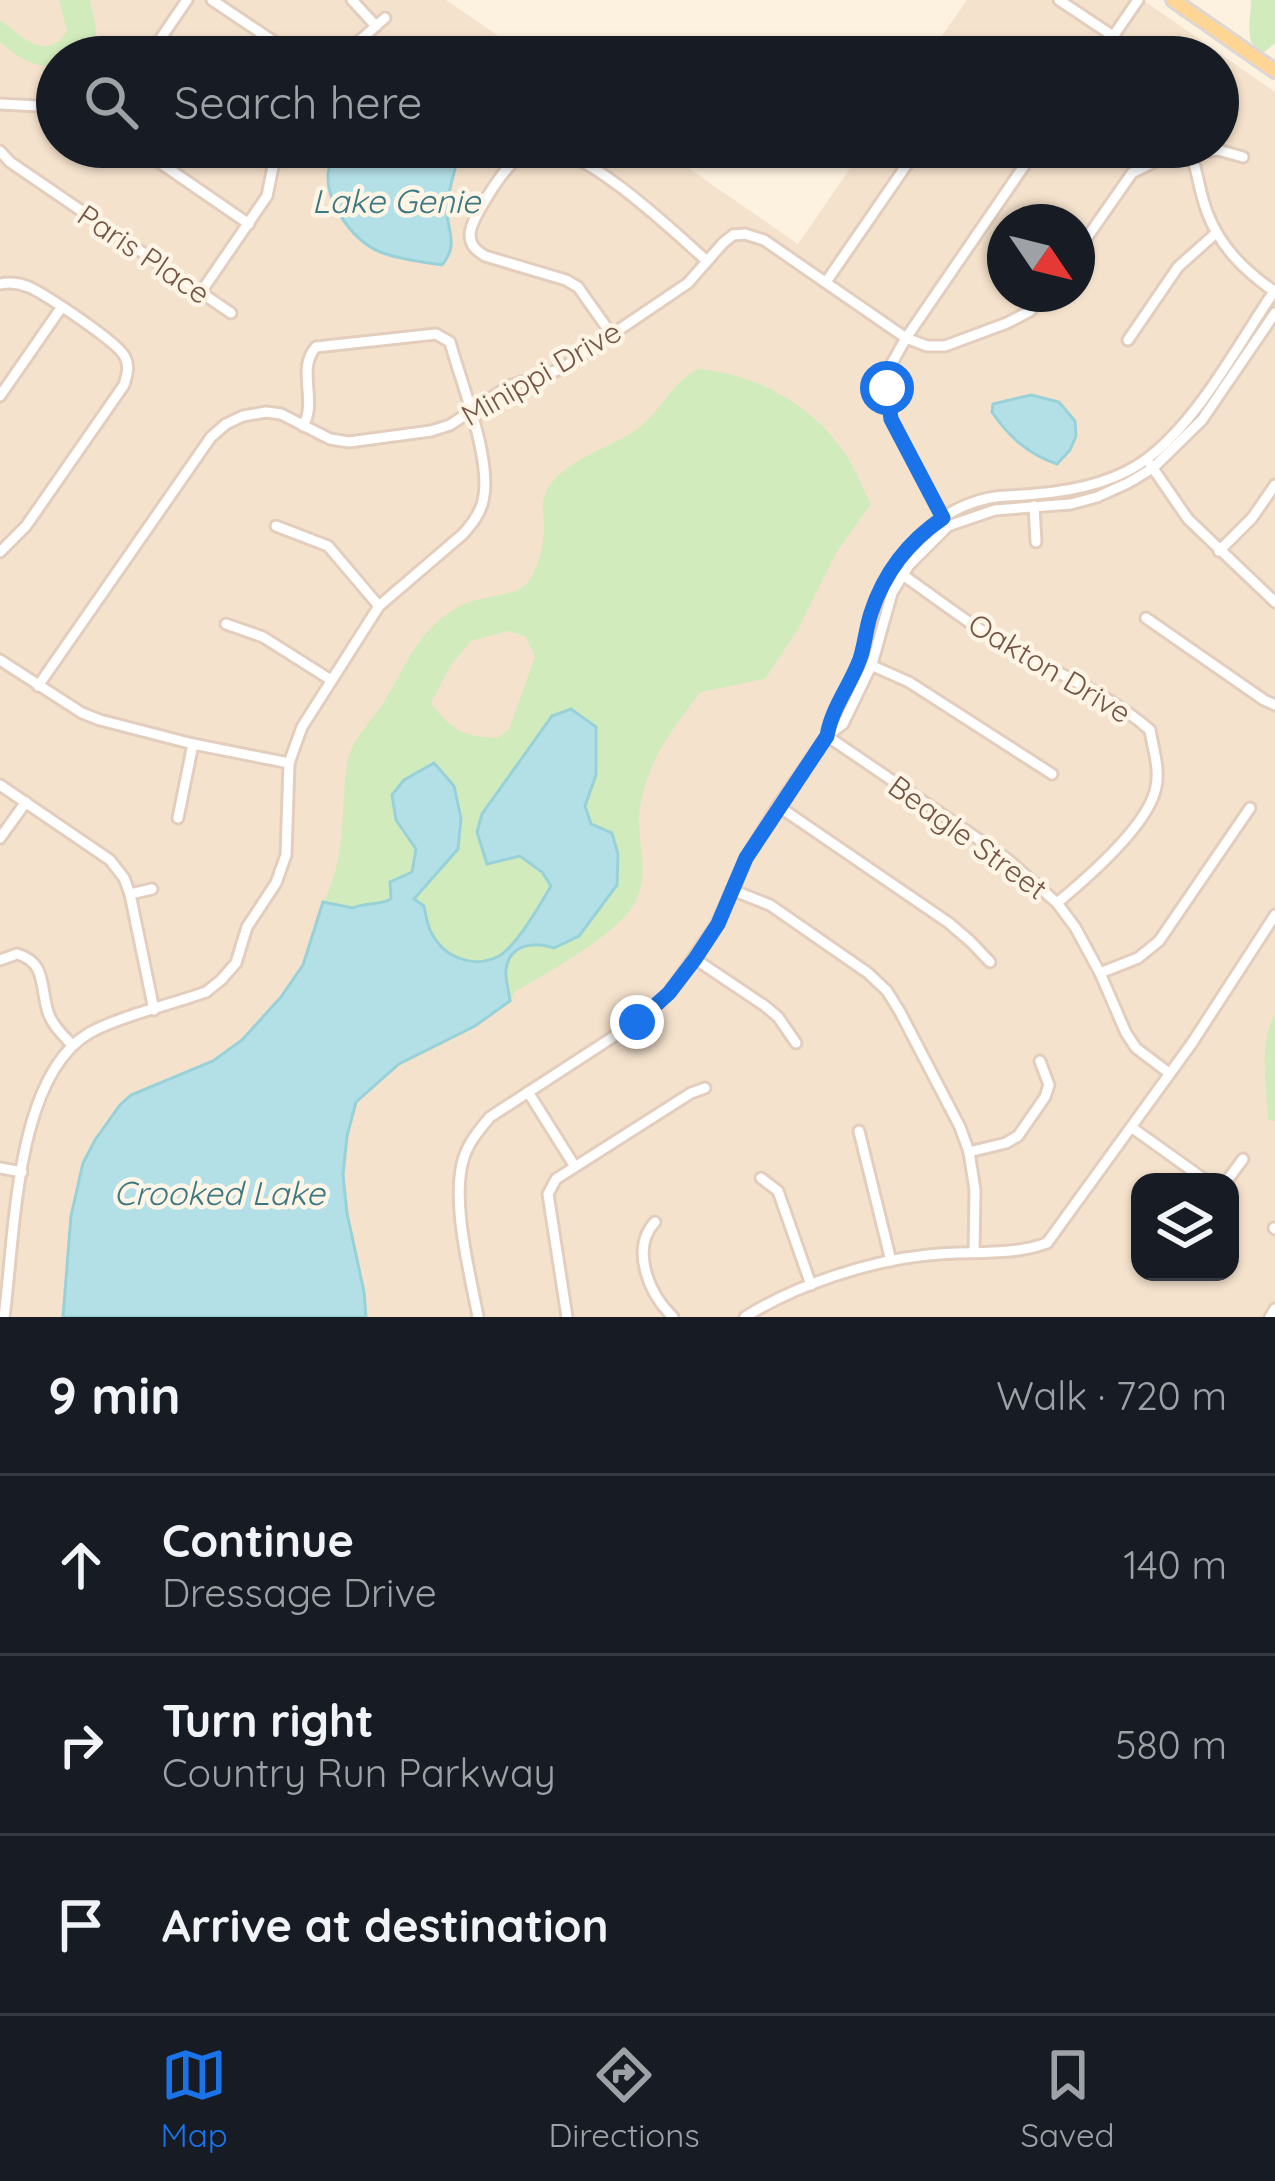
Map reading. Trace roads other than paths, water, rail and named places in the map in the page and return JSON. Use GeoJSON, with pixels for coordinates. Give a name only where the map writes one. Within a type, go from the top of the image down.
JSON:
{"type":"FeatureCollection","features":[{"type":"Feature","properties":{"kind":"main road"},"geometry":{"type":"LineString","coordinates":[[1173,0],[1225,36]]}},
{"type":"Feature","properties":{"kind":"main road"},"geometry":{"type":"LineString","coordinates":[[1239,46],[1275,71]]}},
{"type":"Feature","properties":{"kind":"street"},"geometry":{"type":"LineString","coordinates":[[163,36],[188,0]]}},
{"type":"Feature","properties":{"kind":"street"},"geometry":{"type":"LineString","coordinates":[[212,0],[266,36]]}},
{"type":"Feature","properties":{"kind":"street"},"geometry":{"type":"LineString","coordinates":[[352,0],[381,22],[365,36]]}},
{"type":"Feature","properties":{"kind":"street"},"geometry":{"type":"LineString","coordinates":[[1059,0],[1113,36],[1138,0]]}},
{"type":"Feature","properties":{"kind":"street"},"geometry":{"type":"LineString","coordinates":[[0,104],[36,106]]}},
{"type":"Feature","properties":{"kind":"street","name":"Paris Place"},"geometry":{"type":"LineString","coordinates":[[0,151],[231,313]]}},
{"type":"Feature","properties":{"kind":"street"},"geometry":{"type":"LineString","coordinates":[[1239,156],[1243,157]]}},
{"type":"Feature","properties":{"kind":"street"},"geometry":{"type":"LineString","coordinates":[[167,168],[249,224]]}},
{"type":"Feature","properties":{"kind":"street"},"geometry":{"type":"LineString","coordinates":[[201,292],[249,224],[271,185],[274,168]]}},
{"type":"Feature","properties":{"kind":"street"},"geometry":{"type":"LineString","coordinates":[[509,168],[476,215],[471,242],[476,250],[578,287],[612,335]]}},
{"type":"Feature","properties":{"kind":"street"},"geometry":{"type":"LineString","coordinates":[[589,168],[615,182],[707,261]]}},
{"type":"Feature","properties":{"kind":"street"},"geometry":{"type":"LineString","coordinates":[[905,168],[826,282],[906,338],[927,346],[945,346],[1028,312]]}},
{"type":"Feature","properties":{"kind":"street"},"geometry":{"type":"LineString","coordinates":[[945,522],[891,419],[887,388],[892,363],[1023,168]]}},
{"type":"Feature","properties":{"kind":"street"},"geometry":{"type":"LineString","coordinates":[[1095,226],[1132,173],[1142,168]]}},
{"type":"Feature","properties":{"kind":"street"},"geometry":{"type":"LineString","coordinates":[[1150,464],[1194,410],[1274,291],[1244,269],[1216,233],[1195,168]]}},
{"type":"Feature","properties":{"kind":"street"},"geometry":{"type":"LineString","coordinates":[[1128,340],[1178,267],[1216,233]]}},
{"type":"Feature","properties":{"kind":"street","name":"Minippi Drive"},"geometry":{"type":"LineString","coordinates":[[38,686],[211,437],[226,424],[243,416],[281,414],[331,439],[349,442],[450,425],[508,386],[561,369],[612,335],[688,283],[733,235],[764,240],[826,282]]}},
{"type":"Feature","properties":{"kind":"street"},"geometry":{"type":"LineString","coordinates":[[0,284],[29,287],[62,308],[119,347],[129,370],[124,385],[26,526],[0,552]]}},
{"type":"Feature","properties":{"kind":"street"},"geometry":{"type":"LineString","coordinates":[[0,396],[62,308]]}},
{"type":"Feature","properties":{"kind":"street"},"geometry":{"type":"LineString","coordinates":[[827,736],[831,717],[860,661],[881,587],[908,547],[986,498],[1034,500],[1150,464],[1202,420],[1275,313]]}},
{"type":"Feature","properties":{"kind":"street"},"geometry":{"type":"LineString","coordinates":[[4,1317],[30,1123],[56,1064],[93,1031],[206,992],[236,963],[248,927],[276,883],[286,855],[289,763],[302,727],[379,606],[464,534],[483,503],[485,484],[472,412],[450,342],[436,334],[316,347],[306,361],[310,413],[303,426]]}},
{"type":"Feature","properties":{"kind":"street"},"geometry":{"type":"LineString","coordinates":[[1150,464],[1188,519],[1275,602]]}},
{"type":"Feature","properties":{"kind":"street"},"geometry":{"type":"LineString","coordinates":[[1219,551],[1252,518],[1275,485]]}},
{"type":"Feature","properties":{"kind":"street"},"geometry":{"type":"LineString","coordinates":[[1034,500],[1036,542]]}},
{"type":"Feature","properties":{"kind":"street"},"geometry":{"type":"LineString","coordinates":[[478,1317],[458,1183],[474,1136],[490,1117],[637,1022],[669,993],[718,924],[746,858],[778,806],[827,736],[844,724],[872,664],[892,593],[945,522]]}},
{"type":"Feature","properties":{"kind":"street"},"geometry":{"type":"LineString","coordinates":[[276,526],[328,546],[379,606]]}},
{"type":"Feature","properties":{"kind":"street","name":"Oakton Drive"},"geometry":{"type":"LineString","coordinates":[[893,568],[979,628],[1108,699],[1150,730],[1158,771],[1155,793],[1114,852],[1057,903]]}},
{"type":"Feature","properties":{"kind":"street"},"geometry":{"type":"LineString","coordinates":[[1146,618],[1275,705]]}},
{"type":"Feature","properties":{"kind":"street"},"geometry":{"type":"LineString","coordinates":[[226,624],[263,637],[331,680]]}},
{"type":"Feature","properties":{"kind":"street"},"geometry":{"type":"LineString","coordinates":[[0,660],[100,720],[289,763]]}},
{"type":"Feature","properties":{"kind":"street"},"geometry":{"type":"LineString","coordinates":[[860,661],[908,682],[1052,774]]}},
{"type":"Feature","properties":{"kind":"street","name":"Beagle Street"},"geometry":{"type":"LineString","coordinates":[[827,736],[1006,857],[1057,903],[1100,973],[1126,1034],[1136,1048],[1169,1072]]}},
{"type":"Feature","properties":{"kind":"street"},"geometry":{"type":"LineString","coordinates":[[178,818],[193,744]]}},
{"type":"Feature","properties":{"kind":"street"},"geometry":{"type":"LineString","coordinates":[[0,785],[110,860],[124,878],[154,1010]]}},
{"type":"Feature","properties":{"kind":"street"},"geometry":{"type":"LineString","coordinates":[[0,838],[26,802]]}},
{"type":"Feature","properties":{"kind":"street"},"geometry":{"type":"LineString","coordinates":[[778,806],[949,922],[989,962]]}},
{"type":"Feature","properties":{"kind":"street"},"geometry":{"type":"LineString","coordinates":[[1100,973],[1138,958],[1159,941],[1250,808]]}},
{"type":"Feature","properties":{"kind":"street"},"geometry":{"type":"LineString","coordinates":[[130,894],[152,889]]}},
{"type":"Feature","properties":{"kind":"street"},"geometry":{"type":"LineString","coordinates":[[732,890],[770,905],[887,991],[969,1152],[975,1190],[974,1252]]}},
{"type":"Feature","properties":{"kind":"street"},"geometry":{"type":"LineString","coordinates":[[745,1317],[774,1299],[891,1261],[926,1255],[1024,1252],[1047,1243],[1192,1043],[1275,915]]}},
{"type":"Feature","properties":{"kind":"street"},"geometry":{"type":"LineString","coordinates":[[0,960],[17,954],[34,961],[48,1014],[72,1046]]}},
{"type":"Feature","properties":{"kind":"street"},"geometry":{"type":"LineString","coordinates":[[695,959],[765,1006],[796,1043]]}},
{"type":"Feature","properties":{"kind":"street"},"geometry":{"type":"LineString","coordinates":[[969,1152],[1018,1136],[1046,1097],[1049,1085],[1040,1061]]}},
{"type":"Feature","properties":{"kind":"street"},"geometry":{"type":"LineString","coordinates":[[567,1317],[548,1194],[556,1179],[705,1088]]}},
{"type":"Feature","properties":{"kind":"street"},"geometry":{"type":"LineString","coordinates":[[528,1092],[574,1165]]}},
{"type":"Feature","properties":{"kind":"street"},"geometry":{"type":"LineString","coordinates":[[1131,1127],[1195,1173]]}},
{"type":"Feature","properties":{"kind":"street"},"geometry":{"type":"LineString","coordinates":[[859,1130],[891,1261]]}},
{"type":"Feature","properties":{"kind":"street"},"geometry":{"type":"LineString","coordinates":[[1233,1173],[1243,1159]]}},
{"type":"Feature","properties":{"kind":"street"},"geometry":{"type":"LineString","coordinates":[[0,1168],[22,1172]]}},
{"type":"Feature","properties":{"kind":"street"},"geometry":{"type":"LineString","coordinates":[[761,1178],[778,1191],[811,1285]]}},
{"type":"Feature","properties":{"kind":"street"},"geometry":{"type":"LineString","coordinates":[[655,1222],[644,1234],[642,1254],[651,1288],[673,1317]]}},
{"type":"Feature","properties":{"kind":"street"},"geometry":{"type":"LineString","coordinates":[[1270,1317],[1275,1309]]}},
{"type":"Feature","properties":{"kind":"water","name":"Lake Genie"},"geometry":{"type":"Polygon","coordinates":[[[455,168],[447,208],[450,250],[442,265],[386,254],[364,242],[345,223],[332,199],[329,171],[455,168]]]}},
{"type":"Feature","properties":{"kind":"water"},"geometry":{"type":"Polygon","coordinates":[[[1031,395],[1059,402],[1075,421],[1076,436],[1057,464],[1020,444],[992,412],[993,404],[1031,395]]]}},
{"type":"Feature","properties":{"kind":"water","name":"Crooked Lake"},"geometry":{"type":"Polygon","coordinates":[[[571,709],[596,727],[596,775],[585,806],[591,824],[612,833],[618,854],[617,885],[579,936],[554,948],[531,945],[512,955],[506,974],[510,1001],[475,1026],[399,1064],[356,1102],[343,1175],[366,1317],[63,1317],[71,1216],[83,1163],[95,1140],[131,1095],[213,1061],[242,1040],[303,965],[323,902],[353,908],[391,899],[390,882],[412,872],[416,849],[396,820],[392,795],[404,780],[434,763],[454,786],[461,818],[458,849],[414,899],[424,906],[438,942],[461,959],[489,960],[513,943],[551,886],[542,872],[520,856],[487,864],[477,832],[482,814],[552,716],[571,709]]]}}]}
